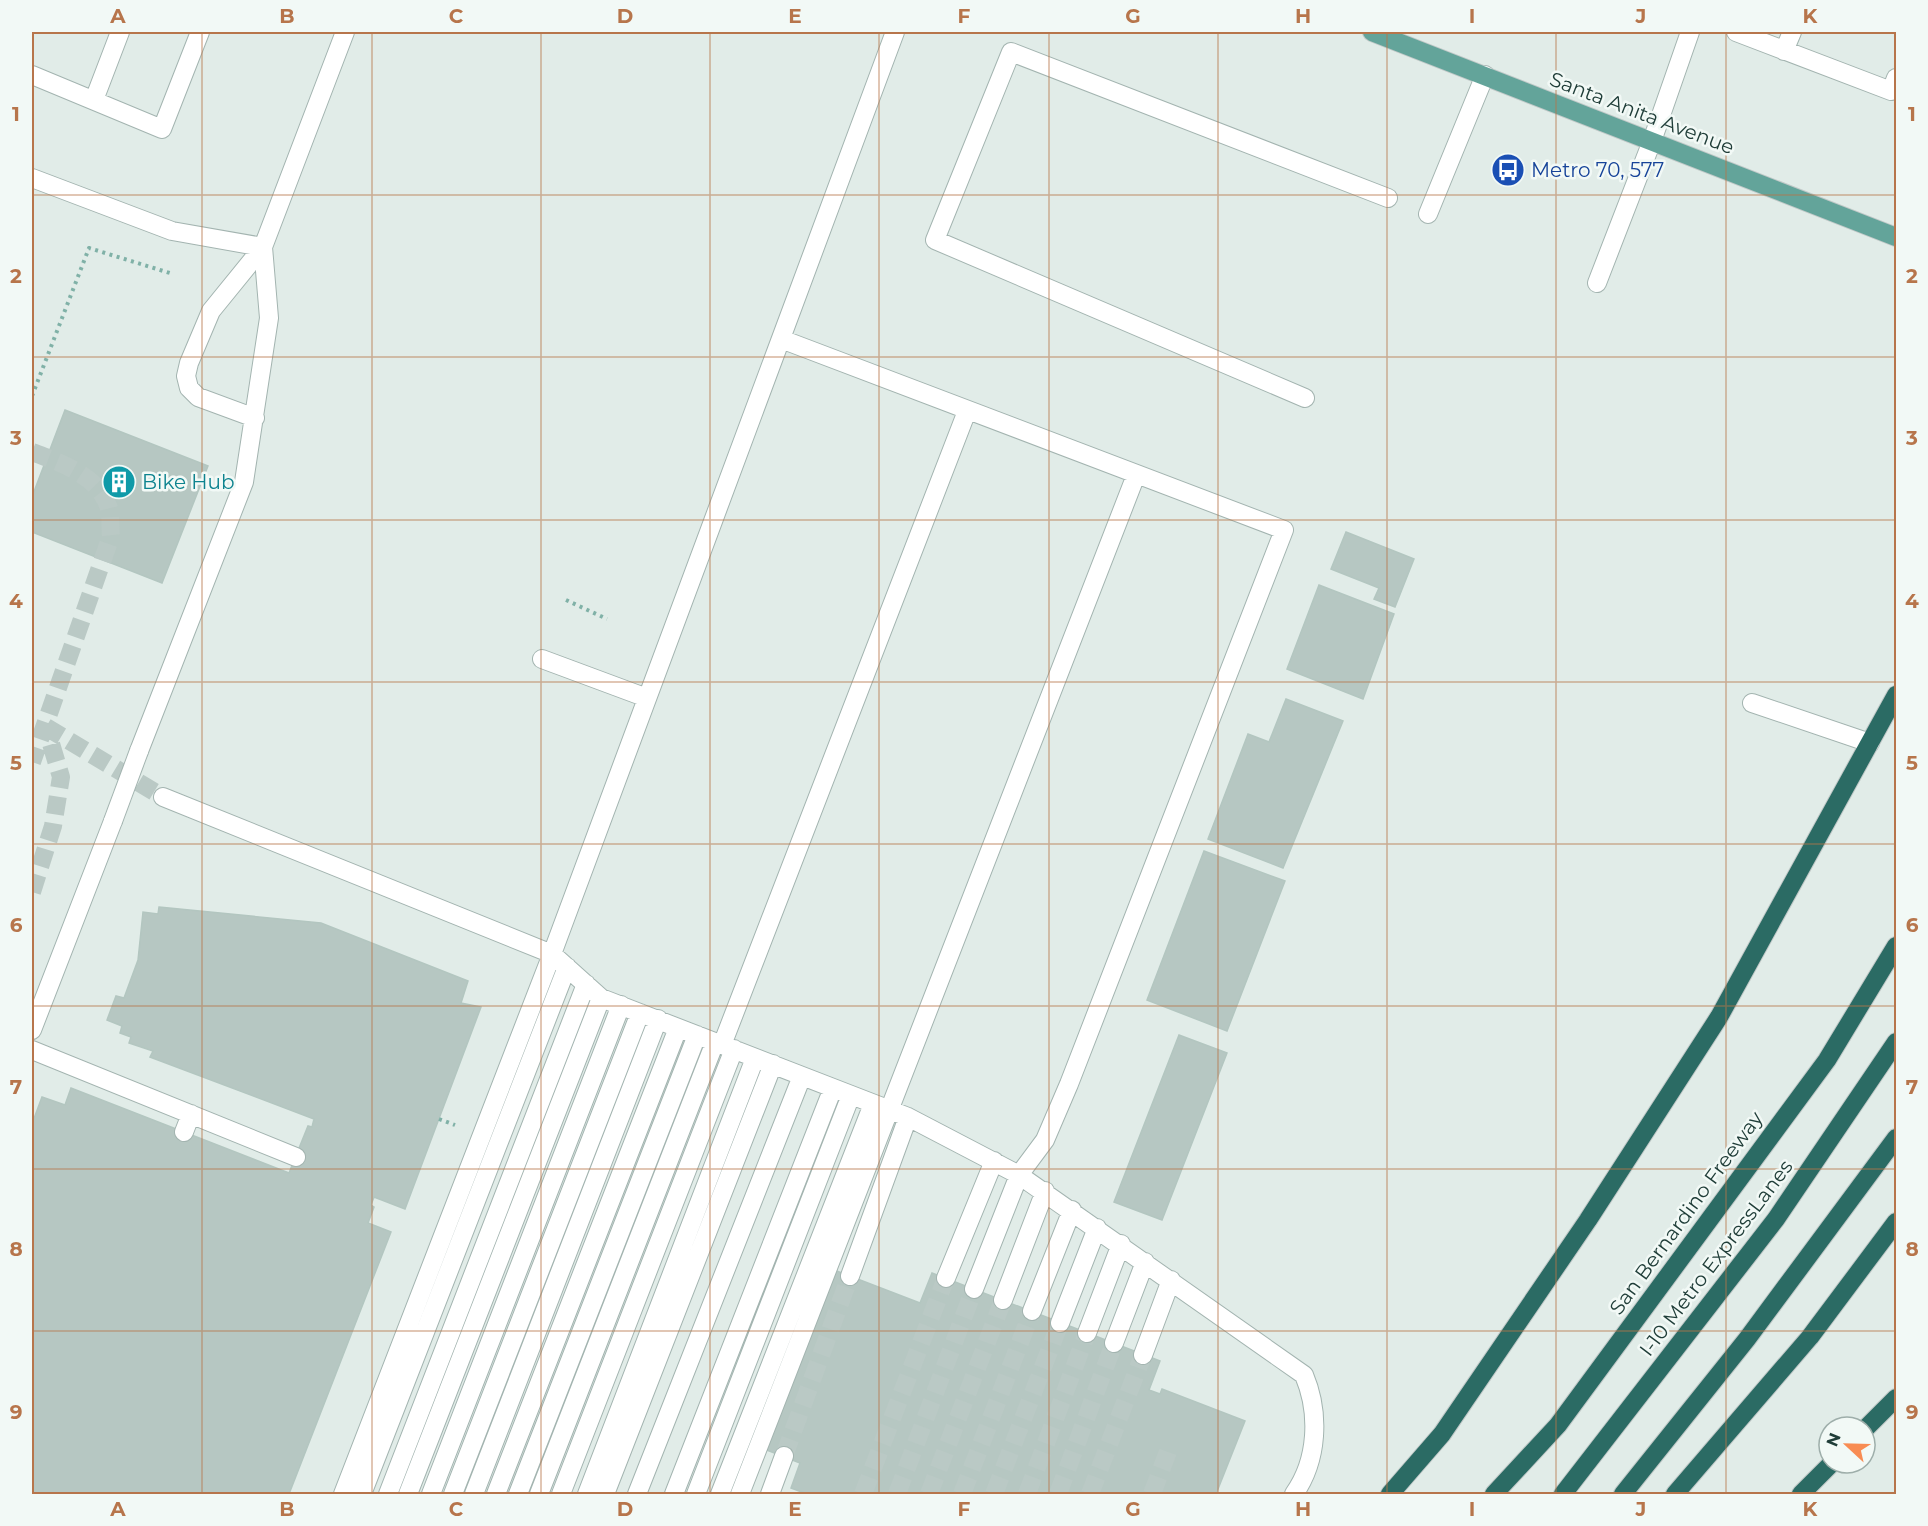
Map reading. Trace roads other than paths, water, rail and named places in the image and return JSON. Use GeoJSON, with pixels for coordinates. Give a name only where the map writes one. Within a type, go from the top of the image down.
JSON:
{"type":"FeatureCollection","features":[{"type":"Feature","properties":{"kind":"highway"},"geometry":{"type":"LineString","coordinates":[[1390,1494],[1442,1434],[1588,1220],[1719,1017],[1896,695]]}},
{"type":"Feature","properties":{"kind":"highway","name":"San Bernardino Freeway"},"geometry":{"type":"LineString","coordinates":[[1494,1494],[1558,1425],[1827,1060],[1896,946]]}},
{"type":"Feature","properties":{"kind":"highway","name":"I-10 Metro ExpressLanes"},"geometry":{"type":"LineString","coordinates":[[1563,1494],[1776,1219],[1896,1042]]}},
{"type":"Feature","properties":{"kind":"highway"},"geometry":{"type":"LineString","coordinates":[[1623,1494],[1747,1339],[1896,1138]]}},
{"type":"Feature","properties":{"kind":"highway"},"geometry":{"type":"LineString","coordinates":[[1675,1494],[1810,1337],[1896,1222]]}},
{"type":"Feature","properties":{"kind":"highway"},"geometry":{"type":"LineString","coordinates":[[1877,1418],[1896,1398]]}},
{"type":"Feature","properties":{"kind":"highway"},"geometry":{"type":"LineString","coordinates":[[1801,1494],[1820,1475]]}},
{"type":"Feature","properties":{"kind":"main road","name":"Santa Anita Avenue"},"geometry":{"type":"LineString","coordinates":[[1384,34],[1896,237]]}},
{"type":"Feature","properties":{"kind":"street"},"geometry":{"type":"LineString","coordinates":[[94,100],[120,32]]}},
{"type":"Feature","properties":{"kind":"street"},"geometry":{"type":"LineString","coordinates":[[32,75],[162,129],[200,32]]}},
{"type":"Feature","properties":{"kind":"street"},"geometry":{"type":"LineString","coordinates":[[255,418],[198,397],[189,388],[186,376],[189,363],[212,311],[263,247],[345,32]]}},
{"type":"Feature","properties":{"kind":"street"},"geometry":{"type":"LineString","coordinates":[[343,1494],[552,954],[895,32]]}},
{"type":"Feature","properties":{"kind":"street"},"geometry":{"type":"LineString","coordinates":[[1597,283],[1652,141],[1690,32]]}},
{"type":"Feature","properties":{"kind":"street"},"geometry":{"type":"LineString","coordinates":[[1736,32],[1784,51],[1895,88]]}},
{"type":"Feature","properties":{"kind":"street"},"geometry":{"type":"LineString","coordinates":[[1784,51],[1792,32]]}},
{"type":"Feature","properties":{"kind":"street"},"geometry":{"type":"LineString","coordinates":[[1305,398],[935,240],[990,101],[1011,52],[1388,198]]}},
{"type":"Feature","properties":{"kind":"street"},"geometry":{"type":"LineString","coordinates":[[1428,214],[1485,75]]}},
{"type":"Feature","properties":{"kind":"street"},"geometry":{"type":"LineString","coordinates":[[32,178],[172,231],[263,247]]}},
{"type":"Feature","properties":{"kind":"street"},"geometry":{"type":"LineString","coordinates":[[32,1030],[244,483],[269,318],[263,247]]}},
{"type":"Feature","properties":{"kind":"street"},"geometry":{"type":"LineString","coordinates":[[781,339],[1284,530],[1069,1084],[1045,1140],[1019,1175],[974,1289]]}},
{"type":"Feature","properties":{"kind":"street"},"geometry":{"type":"LineString","coordinates":[[561,1494],[724,1045],[968,411]]}},
{"type":"Feature","properties":{"kind":"street"},"geometry":{"type":"LineString","coordinates":[[740,1494],[1136,475]]}},
{"type":"Feature","properties":{"kind":"street"},"geometry":{"type":"LineString","coordinates":[[542,659],[647,698]]}},
{"type":"Feature","properties":{"kind":"street"},"geometry":{"type":"LineString","coordinates":[[1752,703],[1870,743]]}},
{"type":"Feature","properties":{"kind":"street"},"geometry":{"type":"LineString","coordinates":[[163,797],[552,954],[602,998],[891,1110],[994,1161],[1045,1191],[1304,1375],[1310,1390],[1315,1431],[1309,1462],[1294,1494]]}},
{"type":"Feature","properties":{"kind":"street"},"geometry":{"type":"LineString","coordinates":[[362,1494],[567,967]]}},
{"type":"Feature","properties":{"kind":"street"},"geometry":{"type":"LineString","coordinates":[[388,1494],[586,984]]}},
{"type":"Feature","properties":{"kind":"street"},"geometry":{"type":"LineString","coordinates":[[408,1494],[602,998]]}},
{"type":"Feature","properties":{"kind":"street"},"geometry":{"type":"LineString","coordinates":[[431,1494],[621,1005]]}},
{"type":"Feature","properties":{"kind":"street"},"geometry":{"type":"LineString","coordinates":[[453,1494],[640,1013]]}},
{"type":"Feature","properties":{"kind":"street"},"geometry":{"type":"LineString","coordinates":[[474,1494],[658,1019]]}},
{"type":"Feature","properties":{"kind":"street"},"geometry":{"type":"LineString","coordinates":[[496,1494],[678,1028]]}},
{"type":"Feature","properties":{"kind":"street"},"geometry":{"type":"LineString","coordinates":[[518,1494],[697,1035]]}},
{"type":"Feature","properties":{"kind":"street"},"geometry":{"type":"LineString","coordinates":[[539,1494],[724,1045]]}},
{"type":"Feature","properties":{"kind":"street"},"geometry":{"type":"LineString","coordinates":[[32,1050],[296,1157]]}},
{"type":"Feature","properties":{"kind":"street"},"geometry":{"type":"LineString","coordinates":[[587,1494],[755,1058]]}},
{"type":"Feature","properties":{"kind":"street"},"geometry":{"type":"LineString","coordinates":[[605,1494],[773,1064]]}},
{"type":"Feature","properties":{"kind":"street"},"geometry":{"type":"LineString","coordinates":[[637,1494],[802,1076]]}},
{"type":"Feature","properties":{"kind":"street"},"geometry":{"type":"LineString","coordinates":[[674,1494],[833,1088]]}},
{"type":"Feature","properties":{"kind":"street"},"geometry":{"type":"LineString","coordinates":[[696,1494],[851,1095]]}},
{"type":"Feature","properties":{"kind":"street"},"geometry":{"type":"LineString","coordinates":[[850,1276],[891,1110]]}},
{"type":"Feature","properties":{"kind":"street"},"geometry":{"type":"LineString","coordinates":[[720,1494],[891,1110]]}},
{"type":"Feature","properties":{"kind":"street"},"geometry":{"type":"LineString","coordinates":[[184,1132],[191,1114]]}},
{"type":"Feature","properties":{"kind":"street"},"geometry":{"type":"LineString","coordinates":[[946,1278],[994,1161]]}},
{"type":"Feature","properties":{"kind":"street"},"geometry":{"type":"LineString","coordinates":[[1003,1300],[1045,1191]]}},
{"type":"Feature","properties":{"kind":"street"},"geometry":{"type":"LineString","coordinates":[[1032,1311],[1072,1210]]}},
{"type":"Feature","properties":{"kind":"street"},"geometry":{"type":"LineString","coordinates":[[1060,1323],[1097,1228]]}},
{"type":"Feature","properties":{"kind":"street"},"geometry":{"type":"LineString","coordinates":[[1087,1333],[1121,1245]]}},
{"type":"Feature","properties":{"kind":"street"},"geometry":{"type":"LineString","coordinates":[[1114,1343],[1145,1262]]}},
{"type":"Feature","properties":{"kind":"street"},"geometry":{"type":"LineString","coordinates":[[1143,1355],[1171,1280]]}},
{"type":"Feature","properties":{"kind":"street"},"geometry":{"type":"LineString","coordinates":[[770,1494],[784,1456]]}},
{"type":"Feature","properties":{"kind":"tunnel"},"geometry":{"type":"LineString","coordinates":[[32,452],[77,472],[96,487],[109,508],[111,536],[32,762]]}},
{"type":"Feature","properties":{"kind":"tunnel"},"geometry":{"type":"LineString","coordinates":[[46,727],[163,797]]}},
{"type":"Feature","properties":{"kind":"tunnel"},"geometry":{"type":"LineString","coordinates":[[32,892],[53,826],[61,777],[46,727]]}},
{"type":"Feature","properties":{"kind":"tunnel"},"geometry":{"type":"LineString","coordinates":[[784,1456],[850,1276]]}},
{"type":"Feature","properties":{"kind":"tunnel"},"geometry":{"type":"LineString","coordinates":[[863,1494],[946,1278]]}},
{"type":"Feature","properties":{"kind":"tunnel"},"geometry":{"type":"LineString","coordinates":[[897,1494],[974,1289]]}},
{"type":"Feature","properties":{"kind":"tunnel"},"geometry":{"type":"LineString","coordinates":[[929,1494],[1003,1300]]}},
{"type":"Feature","properties":{"kind":"tunnel"},"geometry":{"type":"LineString","coordinates":[[962,1494],[1032,1311]]}},
{"type":"Feature","properties":{"kind":"tunnel"},"geometry":{"type":"LineString","coordinates":[[994,1494],[1060,1323]]}},
{"type":"Feature","properties":{"kind":"tunnel"},"geometry":{"type":"LineString","coordinates":[[1027,1494],[1087,1333]]}},
{"type":"Feature","properties":{"kind":"tunnel"},"geometry":{"type":"LineString","coordinates":[[1058,1494],[1114,1343]]}},
{"type":"Feature","properties":{"kind":"tunnel"},"geometry":{"type":"LineString","coordinates":[[1090,1494],[1143,1355]]}},
{"type":"Feature","properties":{"kind":"tunnel"},"geometry":{"type":"LineString","coordinates":[[1152,1494],[1169,1449]]}},
{"type":"Feature","properties":{"kind":"place","name":"Metro 70, 577"},"geometry":{"type":"Point","coordinates":[1508,170]}},
{"type":"Feature","properties":{"kind":"place","name":"Bike Hub"},"geometry":{"type":"Point","coordinates":[119,482]}}]}
